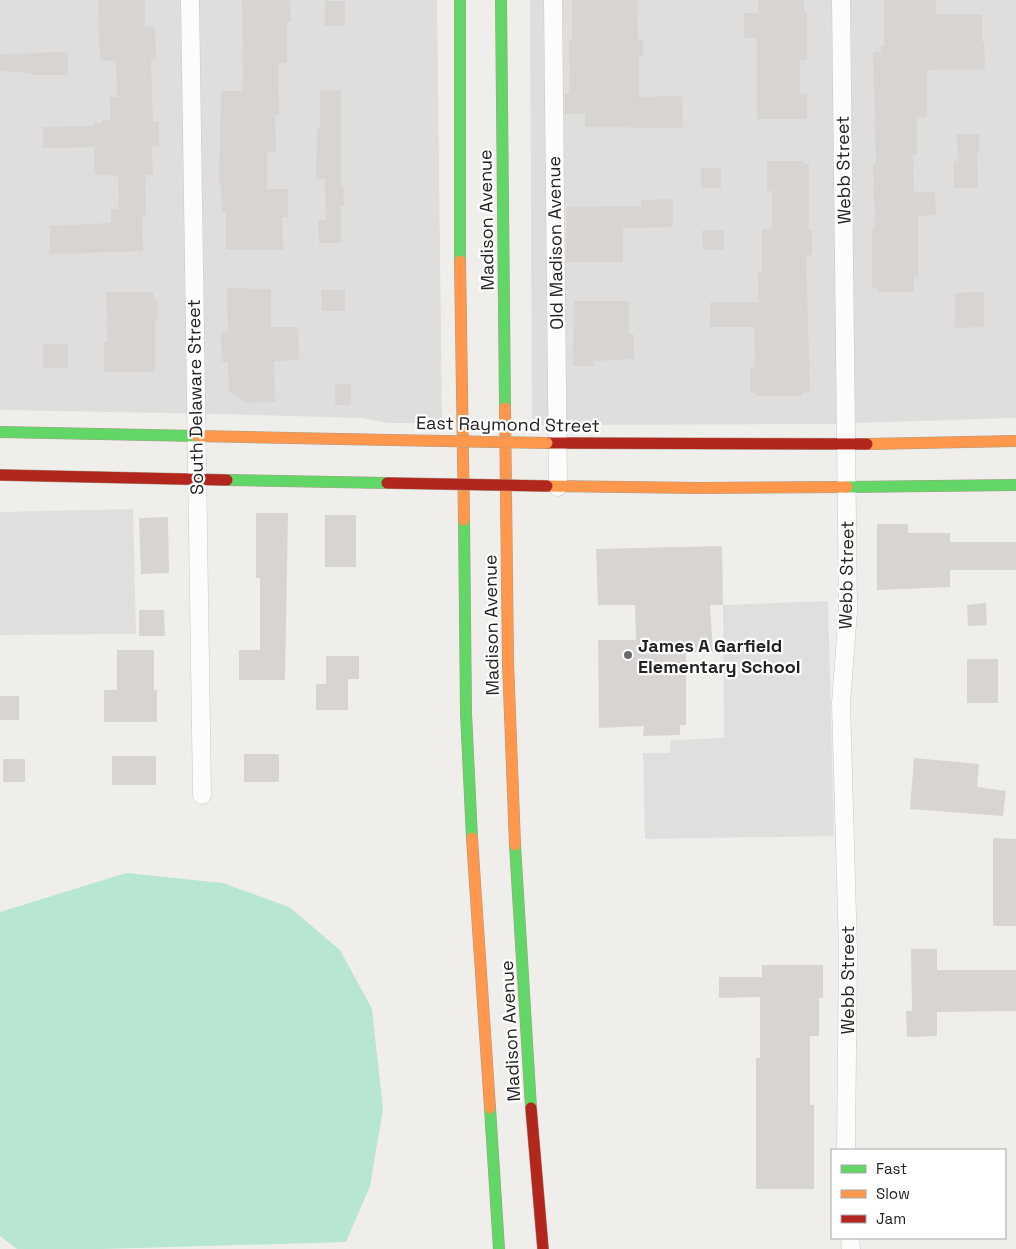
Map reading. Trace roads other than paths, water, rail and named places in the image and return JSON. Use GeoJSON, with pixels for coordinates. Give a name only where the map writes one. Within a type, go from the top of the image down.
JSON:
{"type":"FeatureCollection","features":[{"type":"Feature","properties":{"kind":"main road","name":"Madison Avenue"},"geometry":{"type":"LineString","coordinates":[[460,0],[460,226],[466,713],[475,892],[499,1249]]}},
{"type":"Feature","properties":{"kind":"main road","name":"Madison Avenue"},"geometry":{"type":"LineString","coordinates":[[501,0],[508,662],[513,818],[534,1144],[543,1249]]}},
{"type":"Feature","properties":{"kind":"main road","name":"East Raymond Street"},"geometry":{"type":"LineString","coordinates":[[0,432],[552,443],[846,444],[1016,441]]}},
{"type":"Feature","properties":{"kind":"main road"},"geometry":{"type":"LineString","coordinates":[[0,475],[701,488],[1016,485]]}},
{"type":"Feature","properties":{"kind":"street","name":"South Delaware Street"},"geometry":{"type":"LineString","coordinates":[[190,0],[202,795]]}},
{"type":"Feature","properties":{"kind":"street","name":"Old Madison Avenue"},"geometry":{"type":"LineString","coordinates":[[552,486],[553,0]]}},
{"type":"Feature","properties":{"kind":"street","name":"Webb Street"},"geometry":{"type":"LineString","coordinates":[[841,0],[848,611],[841,703],[848,950],[846,1149]]}},
{"type":"Feature","properties":{"kind":"place","name":"James A Garfield Elementary School"},"geometry":{"type":"Point","coordinates":[628,655]}}]}
